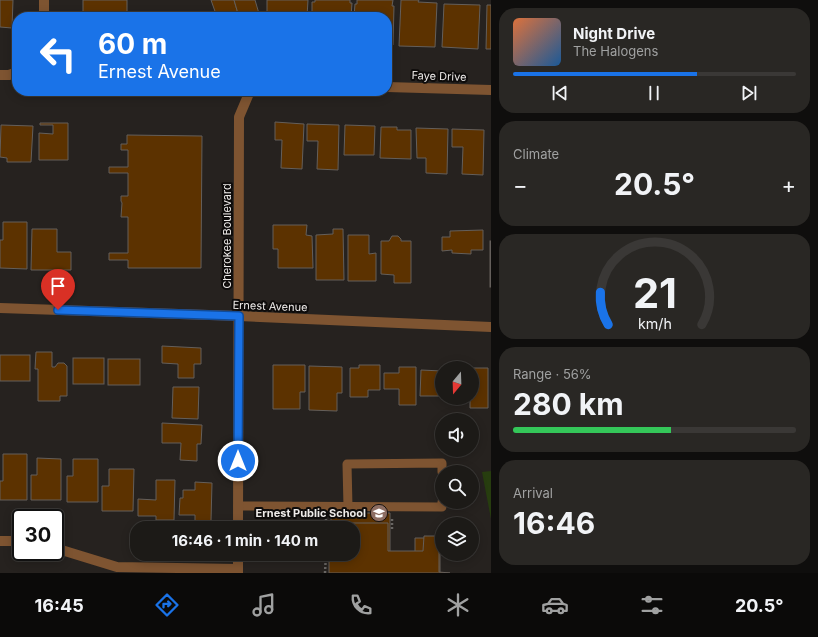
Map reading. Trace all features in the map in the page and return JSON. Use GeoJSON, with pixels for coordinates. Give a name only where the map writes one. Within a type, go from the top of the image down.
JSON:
{"type":"FeatureCollection","features":[{"type":"Feature","properties":{"kind":"street"},"geometry":{"type":"LineString","coordinates":[[44,0],[44,12]]}},
{"type":"Feature","properties":{"kind":"street"},"geometry":{"type":"LineString","coordinates":[[0,75],[12,74]]}},
{"type":"Feature","properties":{"kind":"street","name":"Faye Drive"},"geometry":{"type":"LineString","coordinates":[[392,86],[491,90]]}},
{"type":"Feature","properties":{"kind":"street","name":"Cherokee Boulevard"},"geometry":{"type":"LineString","coordinates":[[238,521],[240,117],[248,96]]}},
{"type":"Feature","properties":{"kind":"street","name":"Ernest Avenue"},"geometry":{"type":"LineString","coordinates":[[0,308],[239,316],[491,328]]}},
{"type":"Feature","properties":{"kind":"street"},"geometry":{"type":"LineString","coordinates":[[0,541],[12,541]]}},
{"type":"Feature","properties":{"kind":"street"},"geometry":{"type":"LineString","coordinates":[[64,551],[117,567],[238,571]]}},
{"type":"Feature","properties":{"kind":"lane"},"geometry":{"type":"LineString","coordinates":[[348,507],[347,464],[442,463],[442,465]]}},
{"type":"Feature","properties":{"kind":"lane"},"geometry":{"type":"LineString","coordinates":[[238,506],[435,507]]}},
{"type":"Feature","properties":{"kind":"path"},"geometry":{"type":"LineString","coordinates":[[392,513],[392,529]]}},
{"type":"Feature","properties":{"kind":"path"},"geometry":{"type":"LineString","coordinates":[[325,573],[326,561]]}},
{"type":"Feature","properties":{"kind":"green space"},"geometry":{"type":"Polygon","coordinates":[[[491,471],[491,519],[482,472],[491,471]]]}},
{"type":"Feature","properties":{"kind":"building"},"geometry":{"type":"Polygon","coordinates":[[[0,0],[13,0],[12,28],[0,27],[0,0]]]}},
{"type":"Feature","properties":{"kind":"building"},"geometry":{"type":"Polygon","coordinates":[[[83,0],[127,0],[127,12],[83,12],[83,0]]]}},
{"type":"Feature","properties":{"kind":"building"},"geometry":{"type":"Polygon","coordinates":[[[211,0],[234,0],[238,12],[215,12],[211,0]]]}},
{"type":"Feature","properties":{"kind":"building"},"geometry":{"type":"Polygon","coordinates":[[[234,0],[255,0],[259,12],[238,12],[234,0]]]}},
{"type":"Feature","properties":{"kind":"building"},"geometry":{"type":"Polygon","coordinates":[[[267,0],[308,0],[307,12],[267,12],[267,0]]]}},
{"type":"Feature","properties":{"kind":"building"},"geometry":{"type":"Polygon","coordinates":[[[315,0],[350,0],[350,3],[352,3],[351,12],[312,12],[312,2],[315,2],[315,0]]]}},
{"type":"Feature","properties":{"kind":"building"},"geometry":{"type":"Polygon","coordinates":[[[357,0],[393,0],[393,45],[392,12],[354,12],[355,4],[357,4],[357,0]]]}},
{"type":"Feature","properties":{"kind":"building"},"geometry":{"type":"Polygon","coordinates":[[[401,0],[419,0],[418,2],[437,3],[435,47],[399,46],[401,0]]]}},
{"type":"Feature","properties":{"kind":"building"},"geometry":{"type":"Polygon","coordinates":[[[444,4],[480,5],[478,49],[442,47],[444,4]]]}},
{"type":"Feature","properties":{"kind":"building"},"geometry":{"type":"Polygon","coordinates":[[[487,5],[491,5],[491,49],[486,49],[487,5]]]}},
{"type":"Feature","properties":{"kind":"building"},"geometry":{"type":"Polygon","coordinates":[[[275,122],[304,124],[302,169],[281,168],[282,140],[275,140],[275,122]]]}},
{"type":"Feature","properties":{"kind":"building"},"geometry":{"type":"Polygon","coordinates":[[[40,123],[68,123],[68,160],[39,160],[39,133],[53,134],[53,125],[40,125],[40,123]]]}},
{"type":"Feature","properties":{"kind":"building"},"geometry":{"type":"Polygon","coordinates":[[[307,124],[339,125],[338,170],[317,169],[318,141],[307,141],[307,124]]]}},
{"type":"Feature","properties":{"kind":"building"},"geometry":{"type":"Polygon","coordinates":[[[1,125],[33,126],[31,162],[7,162],[7,158],[0,157],[1,125]]]}},
{"type":"Feature","properties":{"kind":"building"},"geometry":{"type":"Polygon","coordinates":[[[345,125],[375,126],[374,155],[344,155],[345,125]]]}},
{"type":"Feature","properties":{"kind":"building"},"geometry":{"type":"Polygon","coordinates":[[[381,127],[397,127],[397,130],[411,130],[411,159],[380,158],[381,127]]]}},
{"type":"Feature","properties":{"kind":"building"},"geometry":{"type":"Polygon","coordinates":[[[416,128],[448,129],[447,174],[426,173],[426,158],[417,158],[416,128]]]}},
{"type":"Feature","properties":{"kind":"building"},"geometry":{"type":"Polygon","coordinates":[[[452,129],[484,130],[483,175],[462,174],[463,147],[452,147],[452,129]]]}},
{"type":"Feature","properties":{"kind":"building"},"geometry":{"type":"Polygon","coordinates":[[[127,135],[202,136],[201,268],[128,268],[128,260],[109,260],[109,253],[128,253],[128,217],[121,217],[121,196],[128,196],[128,173],[109,173],[109,167],[128,167],[128,150],[121,150],[121,144],[127,144],[127,135]]]}},
{"type":"Feature","properties":{"kind":"building"},"geometry":{"type":"Polygon","coordinates":[[[3,222],[27,222],[27,269],[0,268],[0,240],[3,240],[3,222]]]}},
{"type":"Feature","properties":{"kind":"building"},"geometry":{"type":"Polygon","coordinates":[[[273,225],[307,225],[306,235],[312,236],[313,268],[278,268],[278,249],[273,249],[273,225]]]}},
{"type":"Feature","properties":{"kind":"building"},"geometry":{"type":"Polygon","coordinates":[[[32,229],[57,229],[57,252],[71,252],[71,270],[31,270],[32,229]]]}},
{"type":"Feature","properties":{"kind":"building"},"geometry":{"type":"Polygon","coordinates":[[[333,229],[343,229],[344,280],[316,280],[316,235],[333,234],[333,229]]]}},
{"type":"Feature","properties":{"kind":"building"},"geometry":{"type":"Polygon","coordinates":[[[483,230],[483,250],[471,250],[471,254],[452,253],[452,250],[442,251],[442,237],[450,237],[450,231],[483,230]]]}},
{"type":"Feature","properties":{"kind":"building"},"geometry":{"type":"Polygon","coordinates":[[[348,235],[369,235],[369,254],[376,253],[376,281],[348,281],[348,235]]]}},
{"type":"Feature","properties":{"kind":"building"},"geometry":{"type":"Polygon","coordinates":[[[392,236],[398,236],[401,241],[411,241],[411,283],[394,283],[394,275],[381,274],[381,241],[389,241],[392,236]]]}},
{"type":"Feature","properties":{"kind":"building"},"geometry":{"type":"Polygon","coordinates":[[[491,241],[491,287],[490,287],[491,241]]]}},
{"type":"Feature","properties":{"kind":"building"},"geometry":{"type":"Polygon","coordinates":[[[162,346],[201,348],[201,364],[194,364],[194,378],[178,378],[178,364],[162,363],[162,346]]]}},
{"type":"Feature","properties":{"kind":"building"},"geometry":{"type":"Polygon","coordinates":[[[36,352],[52,352],[52,367],[55,367],[58,363],[64,363],[67,366],[67,396],[60,396],[60,401],[38,401],[38,369],[35,369],[36,352]]]}},
{"type":"Feature","properties":{"kind":"building"},"geometry":{"type":"Polygon","coordinates":[[[0,355],[30,355],[30,381],[0,381],[0,355]]]}},
{"type":"Feature","properties":{"kind":"building"},"geometry":{"type":"Polygon","coordinates":[[[73,358],[104,358],[104,384],[73,384],[73,358]]]}},
{"type":"Feature","properties":{"kind":"building"},"geometry":{"type":"Polygon","coordinates":[[[108,359],[140,359],[140,385],[108,385],[108,359]]]}},
{"type":"Feature","properties":{"kind":"building"},"geometry":{"type":"Polygon","coordinates":[[[273,365],[305,365],[305,392],[300,392],[300,409],[273,409],[273,365]]]}},
{"type":"Feature","properties":{"kind":"building"},"geometry":{"type":"Polygon","coordinates":[[[359,365],[380,365],[380,390],[368,390],[368,397],[350,397],[350,368],[359,368],[359,365]]]}},
{"type":"Feature","properties":{"kind":"building"},"geometry":{"type":"Polygon","coordinates":[[[309,366],[342,367],[342,393],[337,393],[337,411],[309,410],[309,366]]]}},
{"type":"Feature","properties":{"kind":"building"},"geometry":{"type":"Polygon","coordinates":[[[399,367],[416,367],[416,405],[399,405],[399,389],[384,389],[384,373],[399,373],[399,367]]]}},
{"type":"Feature","properties":{"kind":"building"},"geometry":{"type":"Polygon","coordinates":[[[479,368],[488,368],[488,408],[470,408],[470,405],[479,405],[479,368]]]}},
{"type":"Feature","properties":{"kind":"building"},"geometry":{"type":"Polygon","coordinates":[[[421,370],[435,371],[435,396],[420,396],[421,370]]]}},
{"type":"Feature","properties":{"kind":"building"},"geometry":{"type":"Polygon","coordinates":[[[173,387],[199,387],[198,419],[172,418],[173,387]]]}},
{"type":"Feature","properties":{"kind":"building"},"geometry":{"type":"Polygon","coordinates":[[[162,423],[202,425],[201,444],[197,444],[197,461],[180,460],[181,443],[162,443],[162,423]]]}},
{"type":"Feature","properties":{"kind":"building"},"geometry":{"type":"Polygon","coordinates":[[[3,454],[27,454],[27,500],[0,500],[0,481],[3,481],[3,454]]]}},
{"type":"Feature","properties":{"kind":"building"},"geometry":{"type":"Polygon","coordinates":[[[37,458],[61,459],[61,500],[31,500],[31,475],[37,475],[37,458]]]}},
{"type":"Feature","properties":{"kind":"building"},"geometry":{"type":"Polygon","coordinates":[[[73,459],[98,459],[98,502],[67,502],[67,476],[73,476],[73,459]]]}},
{"type":"Feature","properties":{"kind":"building"},"geometry":{"type":"Polygon","coordinates":[[[109,469],[134,469],[133,511],[102,511],[102,486],[109,486],[109,469]]]}},
{"type":"Feature","properties":{"kind":"building"},"geometry":{"type":"Polygon","coordinates":[[[156,480],[175,480],[174,520],[156,520],[156,516],[138,516],[138,499],[156,500],[156,480]]]}},
{"type":"Feature","properties":{"kind":"building"},"geometry":{"type":"Polygon","coordinates":[[[195,482],[212,483],[211,521],[195,521],[195,515],[179,515],[180,498],[183,498],[183,490],[195,490],[195,482]]]}},
{"type":"Feature","properties":{"kind":"building"},"geometry":{"type":"Polygon","coordinates":[[[331,513],[390,513],[390,552],[415,552],[415,538],[435,538],[435,561],[440,561],[440,573],[332,573],[331,561],[360,561],[360,521],[331,521],[331,513]]]}},
{"type":"Feature","properties":{"kind":"building"},"geometry":{"type":"Polygon","coordinates":[[[360,523],[388,523],[388,551],[423,551],[424,536],[435,536],[435,561],[439,561],[439,572],[450,573],[329,573],[329,561],[360,561],[360,523]]]}},
{"type":"Feature","properties":{"kind":"place","name":"Ernest Public School"},"geometry":{"type":"Point","coordinates":[379,513]}},
{"type":"Feature","properties":{"kind":"route"},"geometry":{"type":"LineString","coordinates":[[58,310],[239,316],[238,461]]}}]}
